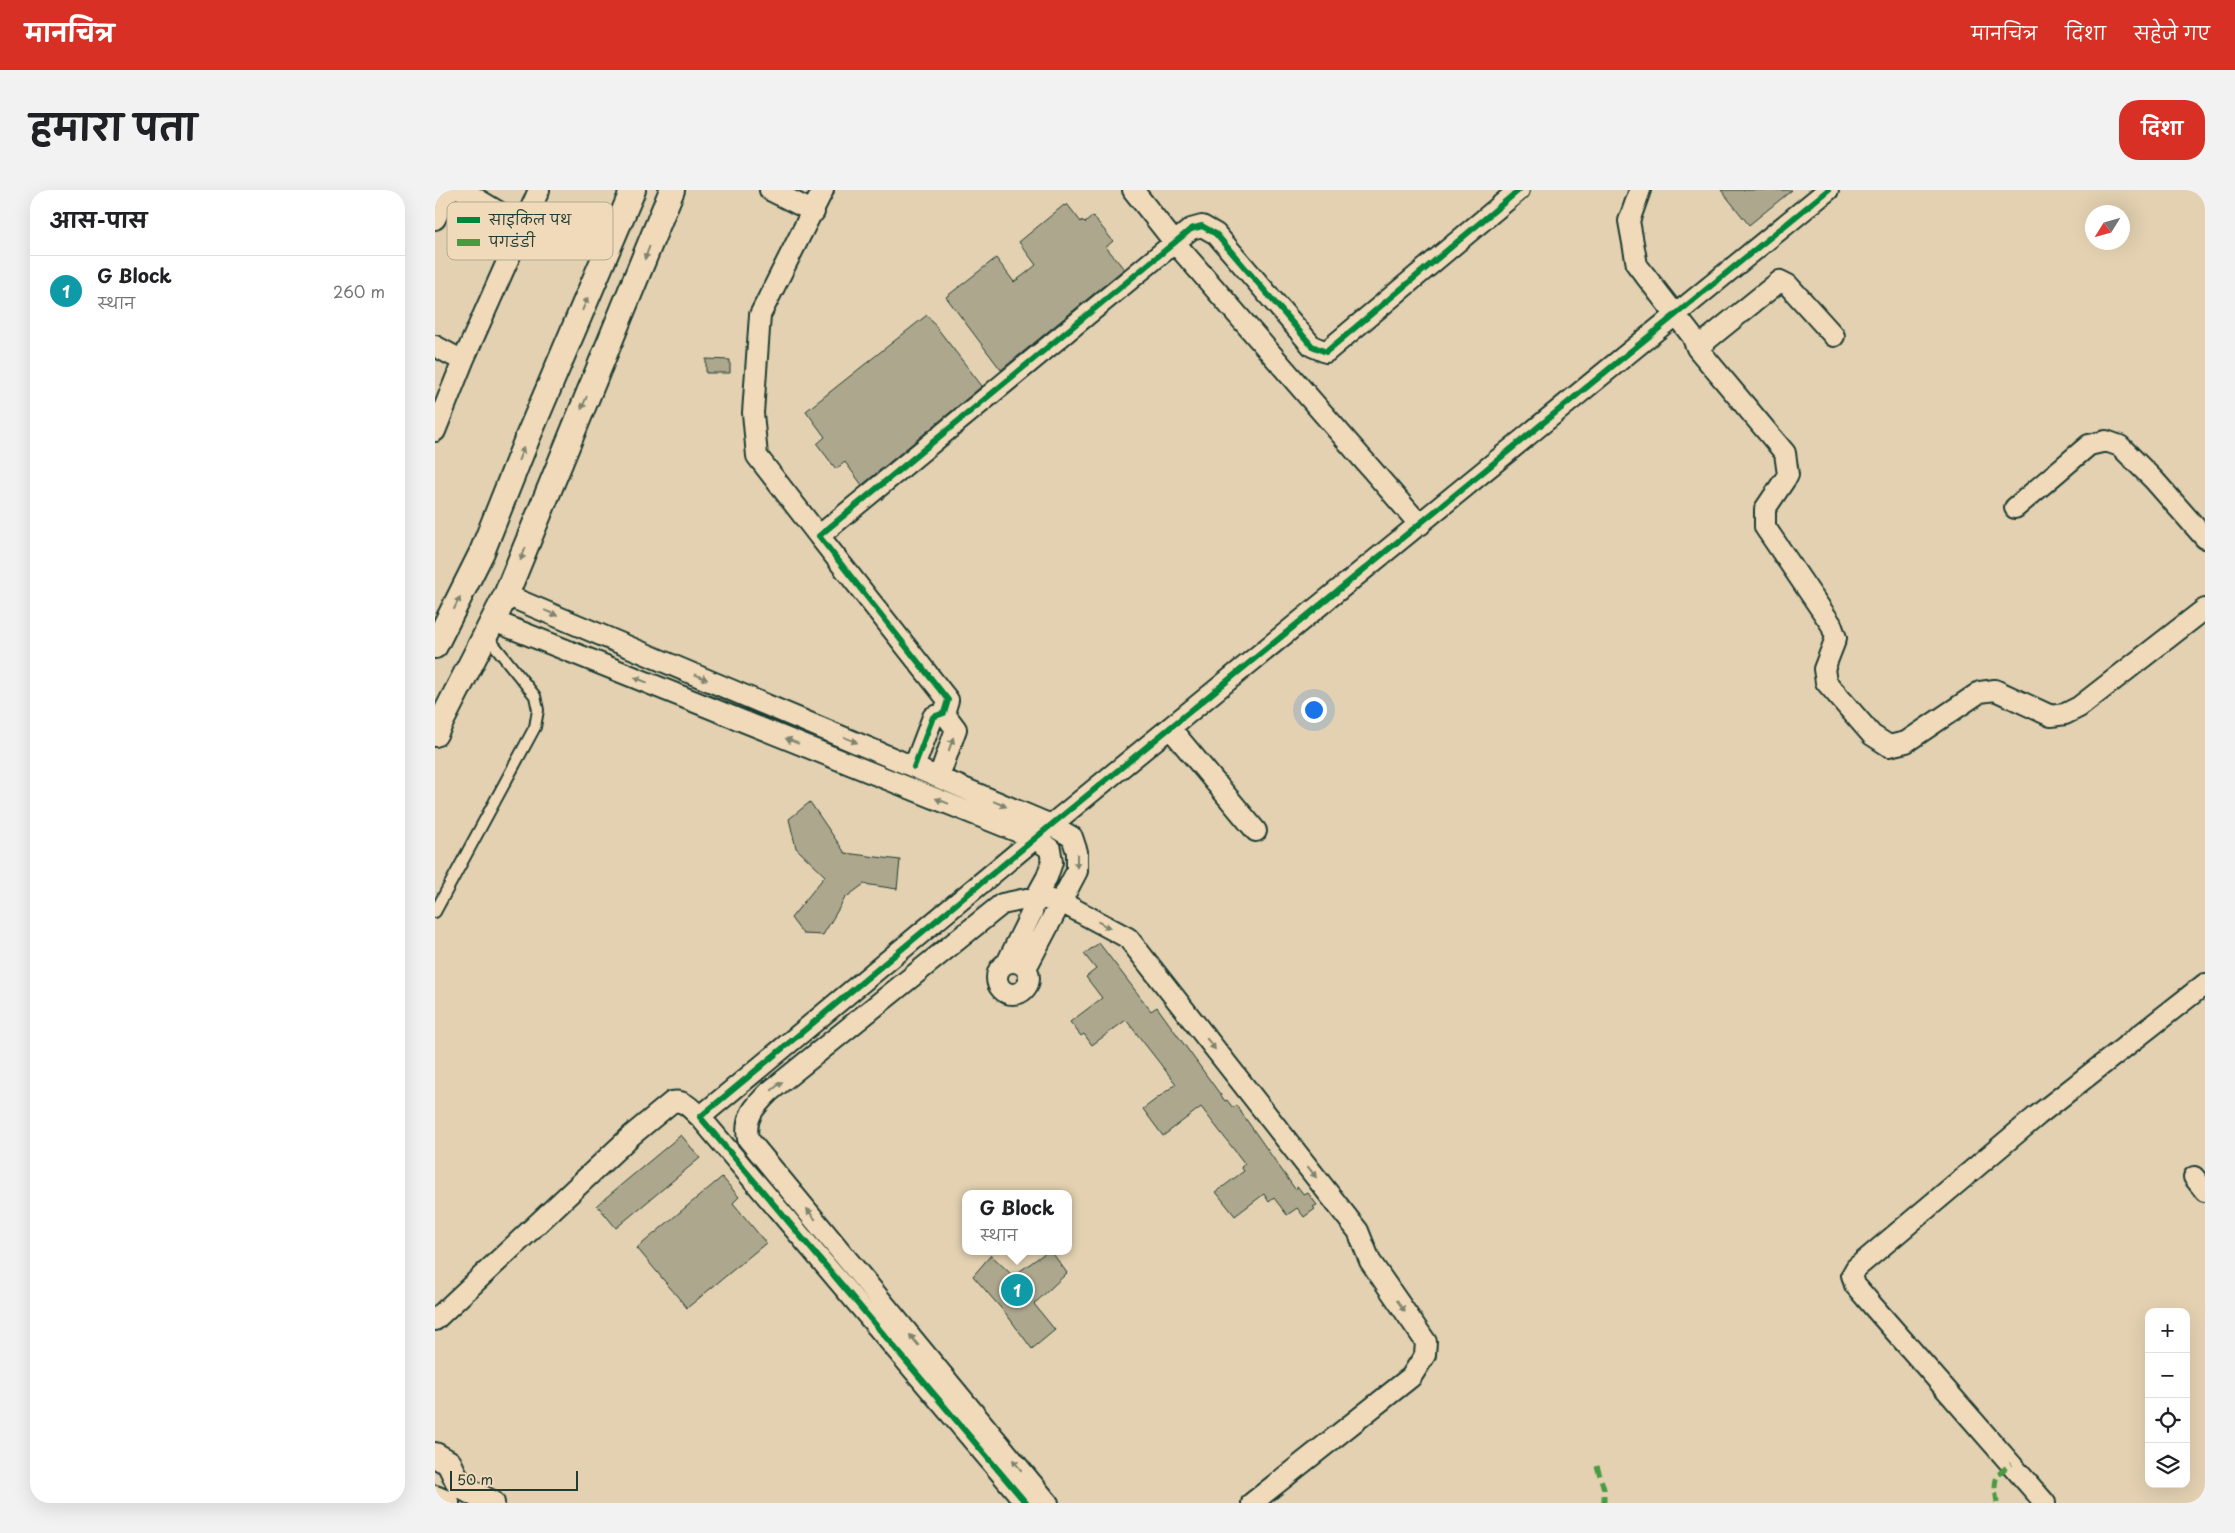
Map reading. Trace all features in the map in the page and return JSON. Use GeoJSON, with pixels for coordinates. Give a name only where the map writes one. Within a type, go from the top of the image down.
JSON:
{"type":"FeatureCollection","features":[{"type":"Feature","properties":{"kind":"street"},"geometry":{"type":"LineString","coordinates":[[435,219],[449,190]]}},
{"type":"Feature","properties":{"kind":"street"},"geometry":{"type":"LineString","coordinates":[[462,190],[482,202]]}},
{"type":"Feature","properties":{"kind":"street"},"geometry":{"type":"LineString","coordinates":[[533,202],[539,190]]}},
{"type":"Feature","properties":{"kind":"street"},"geometry":{"type":"LineString","coordinates":[[613,237],[633,190]]}},
{"type":"Feature","properties":{"kind":"street"},"geometry":{"type":"LineString","coordinates":[[435,734],[491,628],[506,594],[672,190]]}},
{"type":"Feature","properties":{"kind":"street"},"geometry":{"type":"LineString","coordinates":[[770,190],[814,212]]}},
{"type":"Feature","properties":{"kind":"street"},"geometry":{"type":"LineString","coordinates":[[823,190],[814,212],[760,315],[753,413],[757,456],[947,700],[944,713]]}},
{"type":"Feature","properties":{"kind":"street"},"geometry":{"type":"LineString","coordinates":[[1133,190],[1175,243],[1419,525]]}},
{"type":"Feature","properties":{"kind":"street"},"geometry":{"type":"LineString","coordinates":[[819,536],[1191,229],[1202,226],[1216,234],[1312,346],[1326,352],[1519,190]]}},
{"type":"Feature","properties":{"kind":"street"},"geometry":{"type":"LineString","coordinates":[[1640,190],[1629,221],[1637,265],[1672,318],[1692,336],[1696,347],[1785,454],[1788,475],[1765,508],[1765,527],[1831,624],[1836,638],[1824,669],[1826,682],[1872,735],[1889,746],[1906,742],[1980,692],[1995,690],[2051,716],[2065,714],[2079,707],[2205,609]]}},
{"type":"Feature","properties":{"kind":"street"},"geometry":{"type":"LineString","coordinates":[[700,1116],[1051,825],[1828,190]]}},
{"type":"Feature","properties":{"kind":"street"},"geometry":{"type":"LineString","coordinates":[[435,431],[506,260]]}},
{"type":"Feature","properties":{"kind":"street"},"geometry":{"type":"LineString","coordinates":[[435,646],[481,552],[603,260]]}},
{"type":"Feature","properties":{"kind":"street"},"geometry":{"type":"LineString","coordinates":[[1696,347],[1780,280],[1788,285],[1834,336]]}},
{"type":"Feature","properties":{"kind":"street"},"geometry":{"type":"LineString","coordinates":[[435,346],[463,361]]}},
{"type":"Feature","properties":{"kind":"street"},"geometry":{"type":"LineString","coordinates":[[2015,508],[2089,445],[2106,441],[2120,446],[2154,480],[2205,538]]}},
{"type":"Feature","properties":{"kind":"street"},"geometry":{"type":"LineString","coordinates":[[491,628],[1036,839],[1050,849],[1052,862],[1047,877],[1036,897],[1016,966],[1061,902],[1077,871],[1077,852],[1072,837],[1051,825],[506,594]]}},
{"type":"Feature","properties":{"kind":"street"},"geometry":{"type":"LineString","coordinates":[[914,767],[933,717],[944,713]]}},
{"type":"Feature","properties":{"kind":"street"},"geometry":{"type":"LineString","coordinates":[[939,778],[956,728],[944,713]]}},
{"type":"Feature","properties":{"kind":"street"},"geometry":{"type":"LineString","coordinates":[[1170,728],[1256,831]]}},
{"type":"Feature","properties":{"kind":"street"},"geometry":{"type":"LineString","coordinates":[[1048,1503],[748,1139],[746,1129],[747,1119],[754,1107],[769,1092],[1002,904],[1036,897],[1061,902],[1128,938],[1358,1231],[1370,1261],[1426,1342],[1425,1355],[1411,1378],[1252,1503]]}},
{"type":"Feature","properties":{"kind":"street"},"geometry":{"type":"LineString","coordinates":[[2045,1503],[1855,1286],[1852,1275],[1856,1268],[2039,1115],[2205,984]]}},
{"type":"Feature","properties":{"kind":"street"},"geometry":{"type":"LineString","coordinates":[[435,1320],[632,1135],[672,1102],[678,1100],[700,1116],[1026,1503]]}},
{"type":"Feature","properties":{"kind":"street"},"geometry":{"type":"LineString","coordinates":[[435,1455],[449,1463],[460,1486],[492,1503]]}},
{"type":"Feature","properties":{"kind":"street"},"geometry":{"type":"LineString","coordinates":[[435,1498],[447,1503]]}},
{"type":"Feature","properties":{"kind":"lane"},"geometry":{"type":"LineString","coordinates":[[435,912],[535,727],[538,710],[535,696],[491,628]]}},
{"type":"Feature","properties":{"kind":"building"},"geometry":{"type":"Polygon","coordinates":[[[1721,190],[1792,190],[1749,225],[1721,190]]]}},
{"type":"Feature","properties":{"kind":"building"},"geometry":{"type":"Polygon","coordinates":[[[1067,204],[1081,222],[1082,220],[1085,223],[1093,216],[1113,241],[1106,247],[1124,269],[1001,370],[946,297],[996,258],[1014,282],[1025,274],[1036,265],[1019,242],[1067,204]]]}},
{"type":"Feature","properties":{"kind":"building"},"geometry":{"type":"Polygon","coordinates":[[[927,315],[982,386],[862,485],[845,462],[836,469],[817,444],[825,437],[806,411],[927,315]]]}},
{"type":"Feature","properties":{"kind":"building"},"geometry":{"type":"Polygon","coordinates":[[[706,359],[730,360],[730,373],[706,373],[706,359]]]}},
{"type":"Feature","properties":{"kind":"building"},"geometry":{"type":"Polygon","coordinates":[[[810,802],[845,853],[900,860],[897,889],[864,884],[845,898],[823,935],[803,934],[791,918],[825,876],[796,848],[789,819],[810,802]]]}},
{"type":"Feature","properties":{"kind":"building"},"geometry":{"type":"Polygon","coordinates":[[[1099,943],[1151,1011],[1157,1007],[1225,1101],[1227,1100],[1233,1108],[1236,1105],[1295,1189],[1298,1187],[1304,1195],[1308,1193],[1317,1205],[1313,1207],[1315,1209],[1304,1217],[1297,1208],[1287,1215],[1274,1198],[1269,1202],[1264,1194],[1235,1216],[1216,1192],[1244,1171],[1241,1167],[1245,1164],[1201,1107],[1163,1136],[1143,1109],[1176,1084],[1126,1020],[1092,1045],[1084,1034],[1081,1036],[1070,1022],[1102,998],[1086,977],[1096,969],[1084,954],[1099,943]]]}},
{"type":"Feature","properties":{"kind":"building"},"geometry":{"type":"Polygon","coordinates":[[[681,1135],[700,1158],[616,1228],[597,1205],[681,1135]]]}},
{"type":"Feature","properties":{"kind":"building"},"geometry":{"type":"Polygon","coordinates":[[[722,1177],[739,1197],[733,1203],[766,1243],[687,1308],[637,1248],[722,1177]]]}},
{"type":"Feature","properties":{"kind":"building"},"geometry":{"type":"Polygon","coordinates":[[[991,1255],[1013,1276],[1042,1255],[1054,1255],[1067,1273],[1034,1304],[1055,1330],[1032,1349],[1007,1315],[973,1276],[991,1255]]]}},
{"type":"Feature","properties":{"kind":"marked path"},"geometry":{"type":"LineString","coordinates":[[1997,1503],[1995,1489],[1997,1476],[2011,1464]]}},
{"type":"Feature","properties":{"kind":"marked path"},"geometry":{"type":"LineString","coordinates":[[1597,1466],[1604,1489],[1604,1503]]}},
{"type":"Feature","properties":{"kind":"cycle path"},"geometry":{"type":"LineString","coordinates":[[914,767],[933,717],[944,713],[948,700],[819,536],[1191,229],[1202,226],[1216,234],[1312,346],[1326,352],[1519,190]]}},
{"type":"Feature","properties":{"kind":"cycle path"},"geometry":{"type":"LineString","coordinates":[[1026,1503],[700,1117],[1051,825],[1828,190]]}},
{"type":"Feature","properties":{"kind":"place","name":"G Block"},"geometry":{"type":"Point","coordinates":[1017,1290]}}]}
